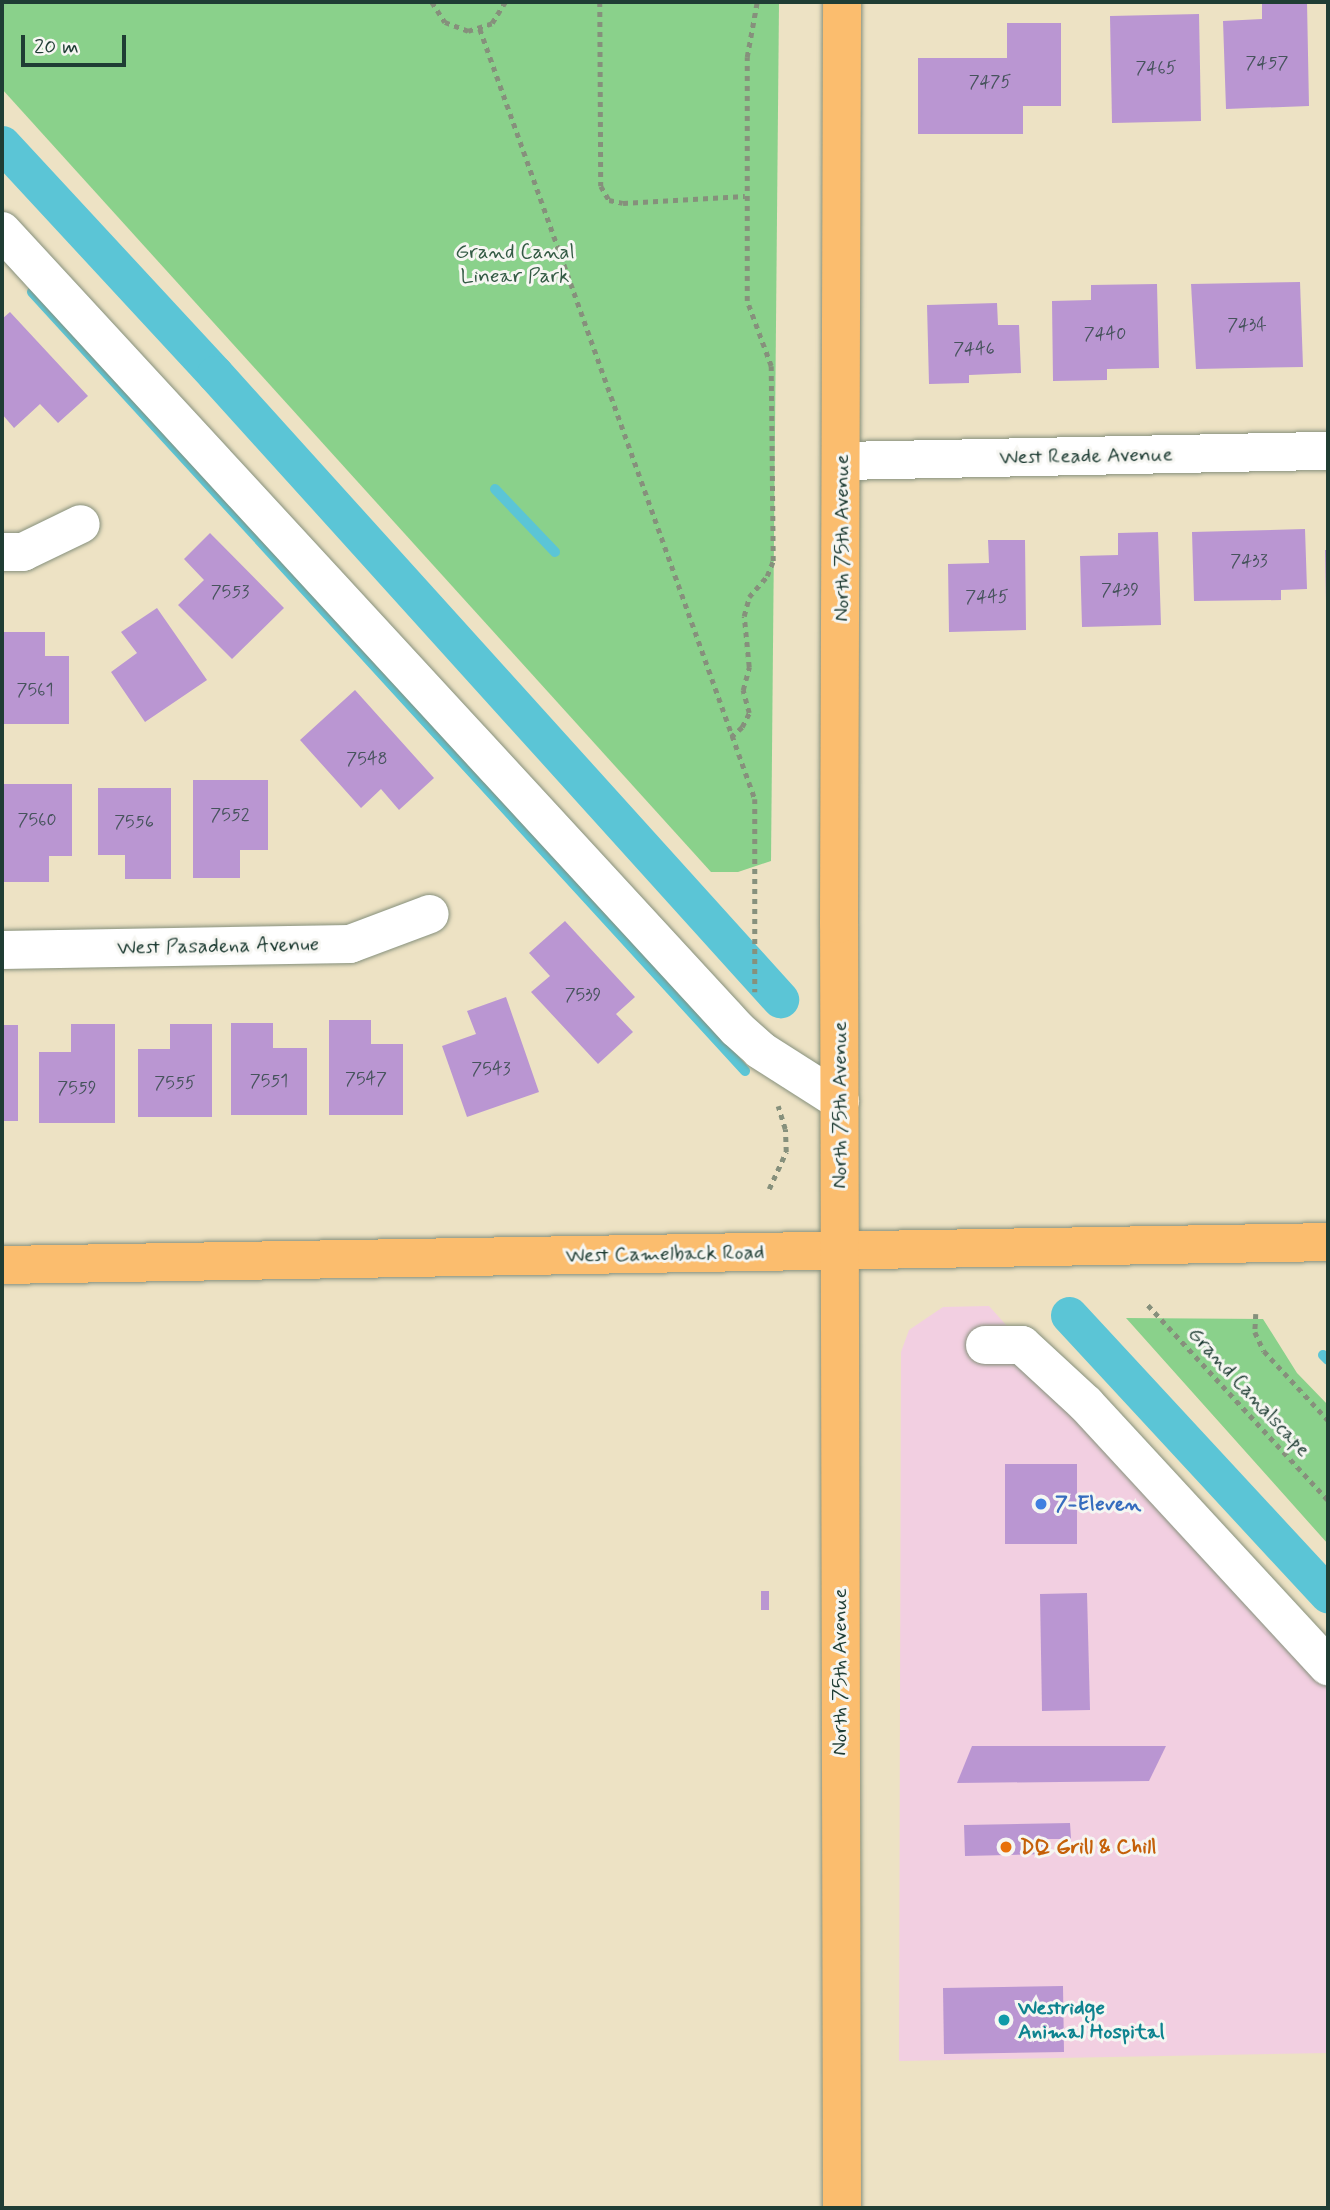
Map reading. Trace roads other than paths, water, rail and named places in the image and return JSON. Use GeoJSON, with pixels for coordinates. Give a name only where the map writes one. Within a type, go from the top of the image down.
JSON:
{"type":"FeatureCollection","features":[{"type":"Feature","properties":{"kind":"main road","name":"North 75th Avenue"},"geometry":{"type":"LineString","coordinates":[[842,2],[842,2208]]}},
{"type":"Feature","properties":{"kind":"main road","name":"West Camelback Road"},"geometry":{"type":"LineString","coordinates":[[2,1265],[1328,1242]]}},
{"type":"Feature","properties":{"kind":"street"},"geometry":{"type":"LineString","coordinates":[[2,231],[728,1019],[760,1050],[840,1101]]}},
{"type":"Feature","properties":{"kind":"street","name":"West Reade Avenue"},"geometry":{"type":"LineString","coordinates":[[843,461],[1328,451]]}},
{"type":"Feature","properties":{"kind":"street"},"geometry":{"type":"LineString","coordinates":[[2,552],[23,552],[81,524]]}},
{"type":"Feature","properties":{"kind":"street","name":"West Pasadena Avenue"},"geometry":{"type":"LineString","coordinates":[[2,950],[350,944],[430,914]]}},
{"type":"Feature","properties":{"kind":"street"},"geometry":{"type":"LineString","coordinates":[[985,1345],[1022,1345],[1086,1404],[1328,1665]]}},
{"type":"Feature","properties":{"kind":"waterway"},"geometry":{"type":"LineString","coordinates":[[2,144],[215,374],[780,999]]}},
{"type":"Feature","properties":{"kind":"waterway"},"geometry":{"type":"LineString","coordinates":[[32,292],[745,1071]]}},
{"type":"Feature","properties":{"kind":"waterway"},"geometry":{"type":"LineString","coordinates":[[495,489],[555,552]]}},
{"type":"Feature","properties":{"kind":"waterway"},"geometry":{"type":"LineString","coordinates":[[1069,1315],[1328,1595]]}},
{"type":"Feature","properties":{"kind":"waterway"},"geometry":{"type":"LineString","coordinates":[[1323,1355],[1328,1360]]}},
{"type":"Feature","properties":{"kind":"place","name":"7-Eleven"},"geometry":{"type":"Point","coordinates":[1041,1504]}},
{"type":"Feature","properties":{"kind":"place","name":"DQ Grill & Chill"},"geometry":{"type":"Point","coordinates":[1006,1847]}},
{"type":"Feature","properties":{"kind":"place","name":"Westridge Animal Hospital"},"geometry":{"type":"Point","coordinates":[1004,2020]}},
{"type":"Feature","properties":{"kind":"park label","name":"Grand Canal Linear Park"},"geometry":{"type":"Point","coordinates":[515,264]}}]}
